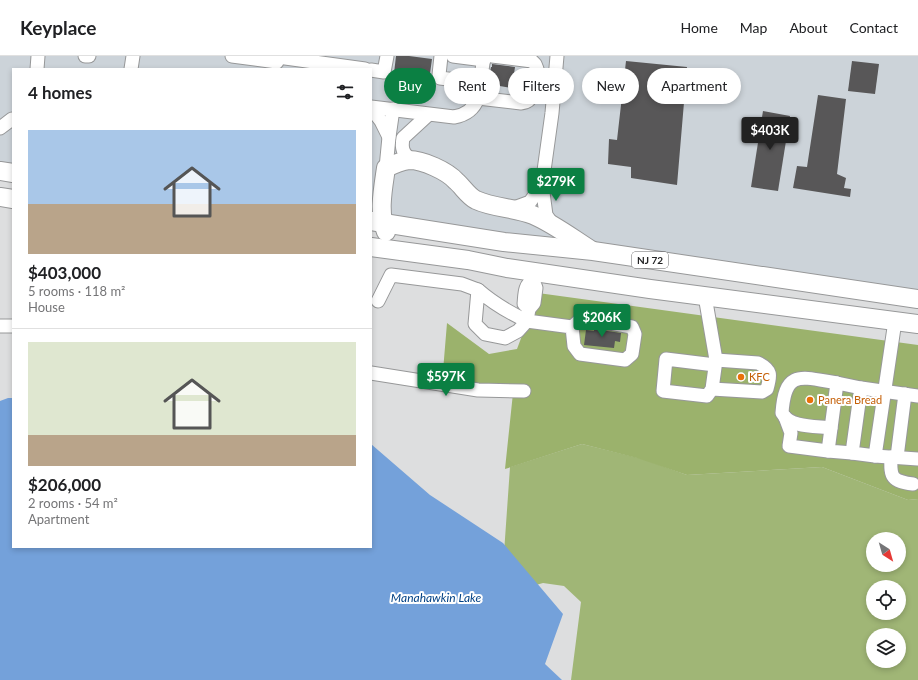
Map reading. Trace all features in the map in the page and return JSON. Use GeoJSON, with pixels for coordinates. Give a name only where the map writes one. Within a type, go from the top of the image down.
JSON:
{"type":"FeatureCollection","features":[{"type":"Feature","properties":{"kind":"highway"},"geometry":{"type":"LineString","coordinates":[[400,250],[376,221],[386,168],[397,162],[411,160],[434,166],[446,173],[476,200],[532,215],[552,225],[593,251]]}},
{"type":"Feature","properties":{"kind":"highway"},"geometry":{"type":"LineString","coordinates":[[0,171],[12,173]]}},
{"type":"Feature","properties":{"kind":"highway"},"geometry":{"type":"LineString","coordinates":[[0,197],[12,199]]}},
{"type":"Feature","properties":{"kind":"highway","name":"NJ 72"},"geometry":{"type":"LineString","coordinates":[[376,221],[504,242],[593,251],[918,299]]}},
{"type":"Feature","properties":{"kind":"highway"},"geometry":{"type":"LineString","coordinates":[[372,247],[468,260],[533,276],[705,296],[918,324]]}},
{"type":"Feature","properties":{"kind":"street"},"geometry":{"type":"LineString","coordinates":[[37,68],[38,56]]}},
{"type":"Feature","properties":{"kind":"street"},"geometry":{"type":"LineString","coordinates":[[131,68],[133,56]]}},
{"type":"Feature","properties":{"kind":"street"},"geometry":{"type":"LineString","coordinates":[[232,56],[354,68]]}},
{"type":"Feature","properties":{"kind":"street"},"geometry":{"type":"LineString","coordinates":[[372,70],[384,72],[387,56]]}},
{"type":"Feature","properties":{"kind":"street"},"geometry":{"type":"LineString","coordinates":[[441,56],[438,75],[440,78],[444,78]]}},
{"type":"Feature","properties":{"kind":"street"},"geometry":{"type":"LineString","coordinates":[[453,56],[532,61],[536,68],[533,96],[530,100],[526,103],[500,101]]}},
{"type":"Feature","properties":{"kind":"street"},"geometry":{"type":"LineString","coordinates":[[552,225],[546,214],[542,185],[552,113],[557,56]]}},
{"type":"Feature","properties":{"kind":"street"},"geometry":{"type":"LineString","coordinates":[[483,68],[486,57]]}},
{"type":"Feature","properties":{"kind":"street"},"geometry":{"type":"LineString","coordinates":[[372,107],[454,117],[461,116],[472,109],[476,104]]}},
{"type":"Feature","properties":{"kind":"street"},"geometry":{"type":"LineString","coordinates":[[372,108],[381,121],[389,137]]}},
{"type":"Feature","properties":{"kind":"street"},"geometry":{"type":"LineString","coordinates":[[386,168],[393,109]]}},
{"type":"Feature","properties":{"kind":"street"},"geometry":{"type":"LineString","coordinates":[[408,111],[402,147],[404,153],[411,160]]}},
{"type":"Feature","properties":{"kind":"street"},"geometry":{"type":"LineString","coordinates":[[403,138],[428,114]]}},
{"type":"Feature","properties":{"kind":"street"},"geometry":{"type":"LineString","coordinates":[[0,128],[8,119]]}},
{"type":"Feature","properties":{"kind":"street"},"geometry":{"type":"LineString","coordinates":[[510,209],[530,202],[542,185]]}},
{"type":"Feature","properties":{"kind":"street"},"geometry":{"type":"LineString","coordinates":[[378,301],[391,276],[462,284],[478,290],[492,303],[509,313],[528,315],[572,327]]}},
{"type":"Feature","properties":{"kind":"street"},"geometry":{"type":"LineString","coordinates":[[528,315],[524,304],[525,289],[533,276]]}},
{"type":"Feature","properties":{"kind":"street"},"geometry":{"type":"LineString","coordinates":[[478,290],[475,324],[485,334],[505,338],[518,331],[528,315]]}},
{"type":"Feature","properties":{"kind":"street"},"geometry":{"type":"LineString","coordinates":[[705,296],[716,363],[712,389],[706,396],[663,391],[666,359],[716,363],[758,363],[768,370],[770,376],[767,389],[762,392],[712,389]]}},
{"type":"Feature","properties":{"kind":"street"},"geometry":{"type":"LineString","coordinates":[[582,318],[632,327],[635,334],[632,354],[625,360],[580,354],[574,346],[572,327],[582,318]]}},
{"type":"Feature","properties":{"kind":"street"},"geometry":{"type":"LineString","coordinates":[[875,456],[895,321]]}},
{"type":"Feature","properties":{"kind":"street"},"geometry":{"type":"LineString","coordinates":[[0,326],[12,326]]}},
{"type":"Feature","properties":{"kind":"street"},"geometry":{"type":"LineString","coordinates":[[372,373],[478,390],[524,391]]}},
{"type":"Feature","properties":{"kind":"street"},"geometry":{"type":"LineString","coordinates":[[912,484],[895,480],[890,469],[894,457],[912,395],[802,378],[789,384],[786,389],[782,413],[785,417],[790,433],[788,446],[852,454],[875,456],[894,457],[918,459]]}},
{"type":"Feature","properties":{"kind":"street"},"geometry":{"type":"LineString","coordinates":[[828,451],[837,384]]}},
{"type":"Feature","properties":{"kind":"street"},"geometry":{"type":"LineString","coordinates":[[852,454],[861,388]]}},
{"type":"Feature","properties":{"kind":"street"},"geometry":{"type":"LineString","coordinates":[[785,417],[795,423],[831,428]]}},
{"type":"Feature","properties":{"kind":"shaded area"},"geometry":{"type":"Polygon","coordinates":[[[0,56],[918,56],[918,299],[372,223],[372,68],[12,68],[12,172],[0,171],[0,56]]]}},
{"type":"Feature","properties":{"kind":"green space"},"geometry":{"type":"Polygon","coordinates":[[[538,293],[918,345],[918,499],[908,500],[822,467],[687,475],[637,458],[582,444],[505,469],[513,393],[442,383],[447,323],[489,354],[517,349],[538,293]]]}},
{"type":"Feature","properties":{"kind":"green space"},"geometry":{"type":"Polygon","coordinates":[[[582,444],[643,459],[687,475],[822,467],[908,500],[918,499],[918,680],[571,680],[581,602],[564,586],[543,583],[536,585],[504,553],[510,467],[582,444]]]}},
{"type":"Feature","properties":{"kind":"water","name":"Manahawkin Lake"},"geometry":{"type":"Polygon","coordinates":[[[12,398],[12,548],[372,548],[372,445],[430,495],[503,543],[563,614],[545,664],[562,680],[0,680],[0,401],[12,398]]]}},
{"type":"Feature","properties":{"kind":"building"},"geometry":{"type":"Polygon","coordinates":[[[396,56],[432,59],[431,68],[395,68],[396,56]]]}},
{"type":"Feature","properties":{"kind":"building"},"geometry":{"type":"Polygon","coordinates":[[[626,61],[687,67],[647,68],[647,104],[684,104],[677,185],[631,178],[631,167],[608,164],[609,139],[617,140],[621,104],[639,104],[639,68],[625,68],[626,61]]]}},
{"type":"Feature","properties":{"kind":"building"},"geometry":{"type":"Polygon","coordinates":[[[852,61],[879,64],[875,94],[848,91],[852,61]]]}},
{"type":"Feature","properties":{"kind":"building"},"geometry":{"type":"Polygon","coordinates":[[[492,64],[515,67],[508,68],[508,87],[500,86],[500,68],[491,68],[492,64]]]}},
{"type":"Feature","properties":{"kind":"building"},"geometry":{"type":"Polygon","coordinates":[[[818,95],[846,99],[837,174],[846,178],[844,188],[851,189],[850,197],[793,188],[797,166],[807,167],[818,95]]]}},
{"type":"Feature","properties":{"kind":"building"},"geometry":{"type":"Polygon","coordinates":[[[763,111],[790,116],[778,191],[751,187],[763,111]]]}},
{"type":"Feature","properties":{"kind":"building"},"geometry":{"type":"Polygon","coordinates":[[[594,329],[621,333],[620,342],[615,341],[614,348],[584,345],[586,330],[594,331],[594,329]]]}},
{"type":"Feature","properties":{"kind":"place","name":"KFC"},"geometry":{"type":"Point","coordinates":[741,377]}},
{"type":"Feature","properties":{"kind":"place","name":"Panera Bread"},"geometry":{"type":"Point","coordinates":[810,400]}}]}
